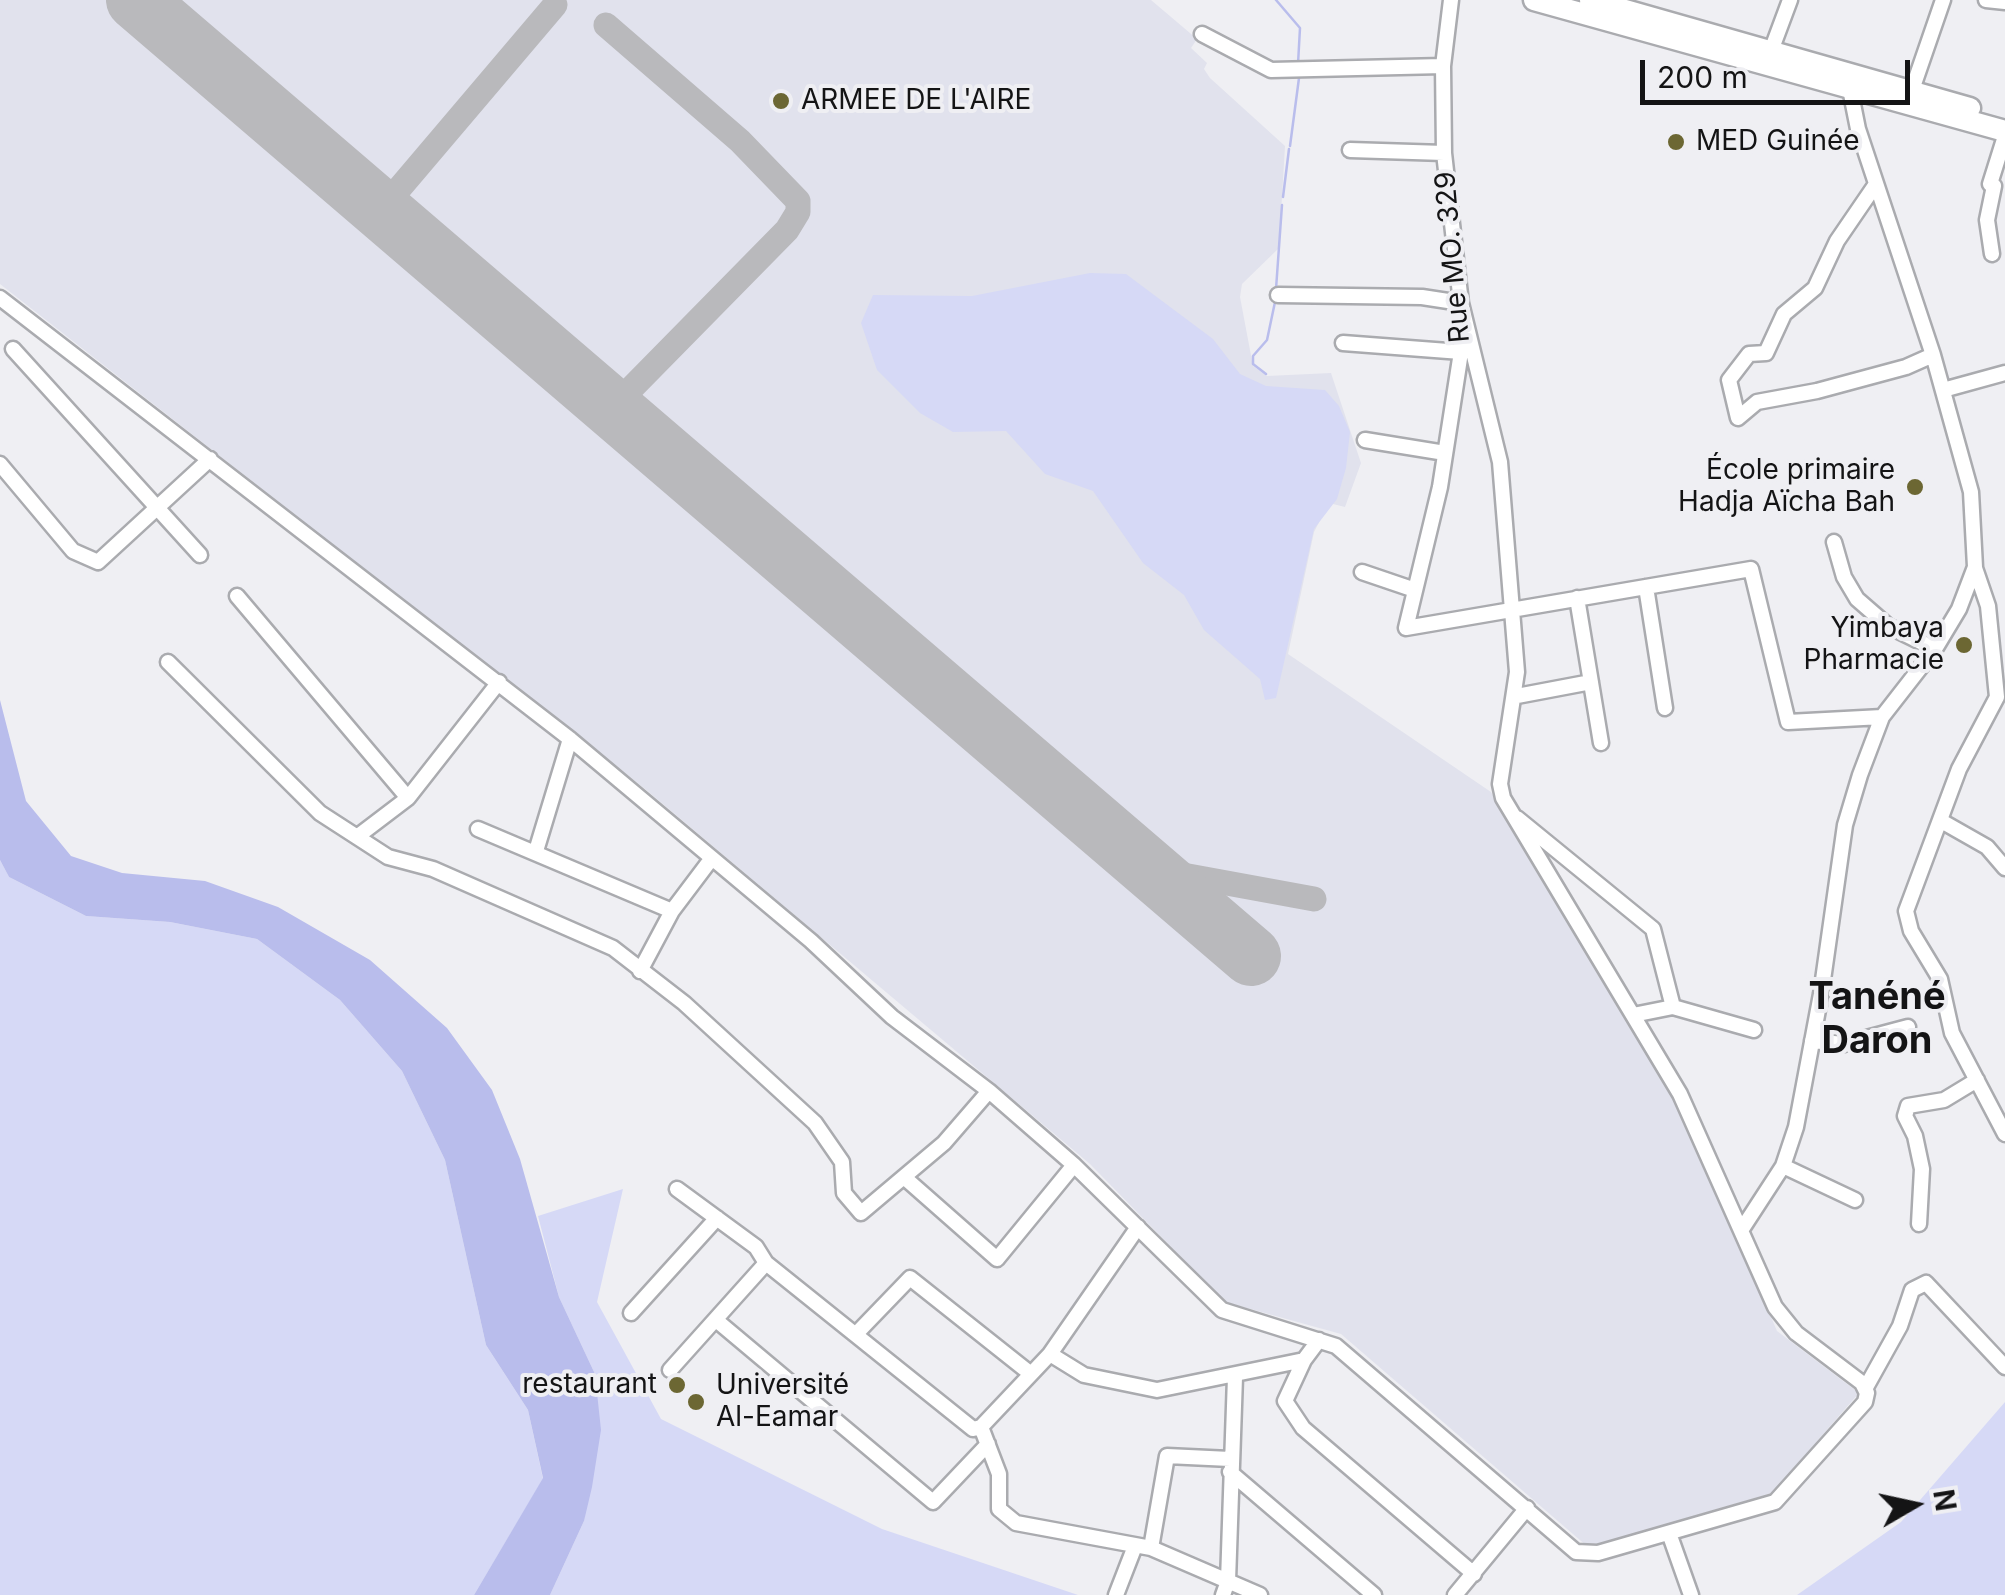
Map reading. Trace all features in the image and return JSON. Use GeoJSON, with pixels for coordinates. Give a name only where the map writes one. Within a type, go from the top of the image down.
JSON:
{"type":"FeatureCollection","features":[{"type":"Feature","properties":{"kind":"highway"},"geometry":{"type":"LineString","coordinates":[[1534,0],[2005,134]]}},
{"type":"Feature","properties":{"kind":"highway"},"geometry":{"type":"LineString","coordinates":[[1590,0],[1642,6],[1771,51],[2005,118]]}},
{"type":"Feature","properties":{"kind":"street","name":"Rue MO. 329"},"geometry":{"type":"LineString","coordinates":[[1451,0],[1442,66],[1444,153],[1462,303],[1462,352],[1445,452],[1406,628],[1510,610]]}},
{"type":"Feature","properties":{"kind":"street"},"geometry":{"type":"LineString","coordinates":[[1771,51],[1790,0]]}},
{"type":"Feature","properties":{"kind":"street"},"geometry":{"type":"LineString","coordinates":[[1912,90],[1943,0]]}},
{"type":"Feature","properties":{"kind":"street"},"geometry":{"type":"LineString","coordinates":[[1986,0],[2005,2]]}},
{"type":"Feature","properties":{"kind":"street"},"geometry":{"type":"LineString","coordinates":[[1202,34],[1272,70],[1442,66]]}},
{"type":"Feature","properties":{"kind":"street"},"geometry":{"type":"LineString","coordinates":[[1850,88],[1876,184],[1933,354],[1971,492],[1974,567],[1988,606],[2001,696],[1959,768],[1906,910],[1911,930],[1940,979],[1952,1034],[2005,1134]]}},
{"type":"Feature","properties":{"kind":"street"},"geometry":{"type":"LineString","coordinates":[[1992,254],[1987,220],[1994,186],[1990,184],[2005,134]]}},
{"type":"Feature","properties":{"kind":"street"},"geometry":{"type":"LineString","coordinates":[[1350,150],[1444,153]]}},
{"type":"Feature","properties":{"kind":"street"},"geometry":{"type":"LineString","coordinates":[[1876,184],[1837,240],[1815,288],[1784,314],[1766,353],[1749,354],[1729,380],[1738,418],[1758,402],[1906,367],[1933,354]]}},
{"type":"Feature","properties":{"kind":"street"},"geometry":{"type":"LineString","coordinates":[[1278,295],[1422,296],[1462,303],[1500,462],[1516,696],[1500,784],[1509,812],[1680,1094],[1776,1307],[1796,1333],[1864,1388]]}},
{"type":"Feature","properties":{"kind":"street"},"geometry":{"type":"LineString","coordinates":[[0,298],[570,740],[712,858],[892,1017],[989,1091],[1074,1165],[1222,1310],[1336,1346],[1585,1555],[1775,1502],[1865,1402],[1864,1388],[1900,1326],[1912,1290],[1926,1283],[2005,1367]]}},
{"type":"Feature","properties":{"kind":"street"},"geometry":{"type":"LineString","coordinates":[[1343,343],[1462,352]]}},
{"type":"Feature","properties":{"kind":"street"},"geometry":{"type":"LineString","coordinates":[[13,349],[160,506],[200,555]]}},
{"type":"Feature","properties":{"kind":"street"},"geometry":{"type":"LineString","coordinates":[[1943,390],[2005,372]]}},
{"type":"Feature","properties":{"kind":"street"},"geometry":{"type":"LineString","coordinates":[[1364,440],[1445,452]]}},
{"type":"Feature","properties":{"kind":"street"},"geometry":{"type":"LineString","coordinates":[[0,464],[73,551],[98,562],[210,460]]}},
{"type":"Feature","properties":{"kind":"street"},"geometry":{"type":"LineString","coordinates":[[1834,542],[1844,577],[1857,599],[1888,626],[1935,648]]}},
{"type":"Feature","properties":{"kind":"street"},"geometry":{"type":"LineString","coordinates":[[1742,1229],[1783,1166],[1796,1127],[1845,825],[1882,718],[1935,648],[1959,608],[1974,567]]}},
{"type":"Feature","properties":{"kind":"street"},"geometry":{"type":"LineString","coordinates":[[1510,610],[1751,569],[1788,722],[1882,718]]}},
{"type":"Feature","properties":{"kind":"street"},"geometry":{"type":"LineString","coordinates":[[1362,572],[1415,590]]}},
{"type":"Feature","properties":{"kind":"street"},"geometry":{"type":"LineString","coordinates":[[1646,587],[1665,708]]}},
{"type":"Feature","properties":{"kind":"street"},"geometry":{"type":"LineString","coordinates":[[237,596],[408,798]]}},
{"type":"Feature","properties":{"kind":"street"},"geometry":{"type":"LineString","coordinates":[[1578,598],[1601,743]]}},
{"type":"Feature","properties":{"kind":"street"},"geometry":{"type":"LineString","coordinates":[[168,662],[320,813],[388,857],[432,869],[613,948],[695,1012],[815,1123],[842,1162],[844,1193],[861,1212],[944,1143],[989,1091]]}},
{"type":"Feature","properties":{"kind":"street"},"geometry":{"type":"LineString","coordinates":[[358,836],[408,798],[499,682]]}},
{"type":"Feature","properties":{"kind":"street"},"geometry":{"type":"LineString","coordinates":[[1516,696],[1591,682]]}},
{"type":"Feature","properties":{"kind":"street"},"geometry":{"type":"LineString","coordinates":[[536,852],[570,740]]}},
{"type":"Feature","properties":{"kind":"street"},"geometry":{"type":"LineString","coordinates":[[1509,812],[1653,928],[1673,1006]]}},
{"type":"Feature","properties":{"kind":"street"},"geometry":{"type":"LineString","coordinates":[[1942,822],[1987,847],[2005,868]]}},
{"type":"Feature","properties":{"kind":"street"},"geometry":{"type":"LineString","coordinates":[[478,829],[672,911]]}},
{"type":"Feature","properties":{"kind":"street"},"geometry":{"type":"LineString","coordinates":[[640,971],[672,911],[712,858]]}},
{"type":"Feature","properties":{"kind":"street"},"geometry":{"type":"LineString","coordinates":[[1632,1015],[1673,1006],[1754,1030]]}},
{"type":"Feature","properties":{"kind":"street"},"geometry":{"type":"LineString","coordinates":[[1812,1042],[1844,1044],[1908,1027]]}},
{"type":"Feature","properties":{"kind":"street"},"geometry":{"type":"LineString","coordinates":[[1919,1224],[1922,1168],[1916,1136],[1904,1116],[1908,1106],[1944,1100],[1977,1080]]}},
{"type":"Feature","properties":{"kind":"street"},"geometry":{"type":"LineString","coordinates":[[905,1178],[998,1259],[1074,1165]]}},
{"type":"Feature","properties":{"kind":"street"},"geometry":{"type":"LineString","coordinates":[[1783,1166],[1856,1200]]}},
{"type":"Feature","properties":{"kind":"street"},"geometry":{"type":"LineString","coordinates":[[677,1189],[756,1246],[766,1263],[964,1426],[982,1427]]}},
{"type":"Feature","properties":{"kind":"street"},"geometry":{"type":"LineString","coordinates":[[630,1314],[718,1218]]}},
{"type":"Feature","properties":{"kind":"street"},"geometry":{"type":"LineString","coordinates":[[982,1427],[1050,1354],[1138,1227]]}},
{"type":"Feature","properties":{"kind":"street"},"geometry":{"type":"LineString","coordinates":[[670,1370],[766,1263]]}},
{"type":"Feature","properties":{"kind":"street"},"geometry":{"type":"LineString","coordinates":[[856,1334],[910,1278],[1031,1374]]}},
{"type":"Feature","properties":{"kind":"street"},"geometry":{"type":"LineString","coordinates":[[716,1320],[933,1502],[988,1444]]}},
{"type":"Feature","properties":{"kind":"street"},"geometry":{"type":"LineString","coordinates":[[1319,1340],[1304,1360],[1285,1401],[1304,1428],[1474,1574]]}},
{"type":"Feature","properties":{"kind":"street"},"geometry":{"type":"LineString","coordinates":[[1050,1354],[1084,1375],[1157,1390],[1304,1360]]}},
{"type":"Feature","properties":{"kind":"street"},"geometry":{"type":"LineString","coordinates":[[1225,1588],[1235,1377]]}},
{"type":"Feature","properties":{"kind":"street"},"geometry":{"type":"LineString","coordinates":[[982,1427],[999,1474],[999,1509],[1016,1523],[1151,1548],[1225,1588],[1260,1595]]}},
{"type":"Feature","properties":{"kind":"street"},"geometry":{"type":"LineString","coordinates":[[1151,1548],[1166,1456],[1230,1466],[1374,1595]]}},
{"type":"Feature","properties":{"kind":"street"},"geometry":{"type":"LineString","coordinates":[[1456,1595],[1527,1508]]}},
{"type":"Feature","properties":{"kind":"street"},"geometry":{"type":"LineString","coordinates":[[1669,1533],[1691,1595]]}},
{"type":"Feature","properties":{"kind":"street"},"geometry":{"type":"LineString","coordinates":[[1116,1595],[1135,1546]]}},
{"type":"Feature","properties":{"kind":"shaded area"},"geometry":{"type":"Polygon","coordinates":[[[0,0],[1151,0],[1197,39],[1191,48],[1207,63],[1204,69],[1210,78],[1285,146],[1279,248],[1242,284],[1240,297],[1253,366],[1267,376],[1331,373],[1361,463],[1345,507],[1329,503],[1314,532],[1288,654],[1491,792],[1666,1073],[1777,1331],[1859,1393],[1772,1493],[1588,1547],[1341,1334],[1225,1302],[1090,1164],[645,789],[0,284],[0,0]]]}},
{"type":"Feature","properties":{"kind":"shaded area"},"geometry":{"type":"Polygon","coordinates":[[[1090,273],[1126,274],[1213,339],[1240,374],[1266,386],[1325,390],[1339,406],[1350,432],[1346,468],[1337,499],[1314,529],[1276,698],[1265,700],[1260,679],[1204,630],[1184,595],[1143,563],[1093,491],[1045,474],[1006,431],[953,432],[920,413],[877,370],[861,323],[873,295],[972,296],[1090,273]]]}},
{"type":"Feature","properties":{"kind":"shaded area"},"geometry":{"type":"Polygon","coordinates":[[[0,700],[26,801],[71,856],[122,873],[205,881],[278,907],[370,960],[447,1028],[492,1090],[520,1159],[559,1297],[595,1374],[601,1430],[592,1487],[584,1521],[550,1595],[474,1595],[543,1478],[528,1410],[486,1345],[445,1160],[402,1071],[340,1000],[257,939],[170,922],[86,916],[9,877],[0,860],[0,700]]]}},
{"type":"Feature","properties":{"kind":"shaded area"},"geometry":{"type":"Polygon","coordinates":[[[0,860],[9,877],[86,916],[170,922],[257,939],[340,1000],[402,1071],[445,1160],[486,1345],[528,1410],[543,1479],[474,1595],[0,1595],[0,860]]]}},
{"type":"Feature","properties":{"kind":"shaded area"},"geometry":{"type":"Polygon","coordinates":[[[623,1189],[597,1302],[661,1419],[882,1529],[1078,1595],[550,1595],[584,1521],[595,1374],[559,1297],[538,1216],[623,1189]]]}},
{"type":"Feature","properties":{"kind":"shaded area"},"geometry":{"type":"Polygon","coordinates":[[[2005,1402],[2005,1595],[1797,1595],[1901,1522],[2005,1402]]]}},
{"type":"Feature","properties":{"kind":"waterway"},"geometry":{"type":"LineString","coordinates":[[1276,0],[1300,28],[1298,64]]}},
{"type":"Feature","properties":{"kind":"waterway"},"geometry":{"type":"LineString","coordinates":[[1290,146],[1299,78]]}},
{"type":"Feature","properties":{"kind":"waterway"},"geometry":{"type":"LineString","coordinates":[[1283,197],[1289,149]]}},
{"type":"Feature","properties":{"kind":"waterway"},"geometry":{"type":"LineString","coordinates":[[1276,289],[1282,205]]}},
{"type":"Feature","properties":{"kind":"waterway"},"geometry":{"type":"LineString","coordinates":[[1266,374],[1253,364],[1253,356],[1267,340],[1275,302]]}},
{"type":"Feature","properties":{"kind":"taxiway"},"geometry":{"type":"LineString","coordinates":[[381,210],[555,5]]}},
{"type":"Feature","properties":{"kind":"taxiway"},"geometry":{"type":"LineString","coordinates":[[606,25],[740,141],[798,201],[798,212],[787,230],[613,407]]}},
{"type":"Feature","properties":{"kind":"taxiway"},"geometry":{"type":"LineString","coordinates":[[1137,858],[1172,873],[1314,899]]}},
{"type":"Feature","properties":{"kind":"runway"},"geometry":{"type":"LineString","coordinates":[[136,0],[1251,956]]}},
{"type":"Feature","properties":{"kind":"place","name":"ARMEE DE L'AIRE"},"geometry":{"type":"Point","coordinates":[781,101]}},
{"type":"Feature","properties":{"kind":"place","name":"MED Guinée"},"geometry":{"type":"Point","coordinates":[1676,142]}},
{"type":"Feature","properties":{"kind":"place","name":"École primaire Hadja Aïcha Bah"},"geometry":{"type":"Point","coordinates":[1915,487]}},
{"type":"Feature","properties":{"kind":"place","name":"Yimbaya Pharmacie"},"geometry":{"type":"Point","coordinates":[1964,645]}},
{"type":"Feature","properties":{"kind":"place","name":"restaurant"},"geometry":{"type":"Point","coordinates":[677,1385]}},
{"type":"Feature","properties":{"kind":"place","name":"Université Al-Eamar"},"geometry":{"type":"Point","coordinates":[696,1402]}},
{"type":"Feature","properties":{"kind":"district","name":"Tanéné Daron"},"geometry":{"type":"Point","coordinates":[1877,1020]}}]}
